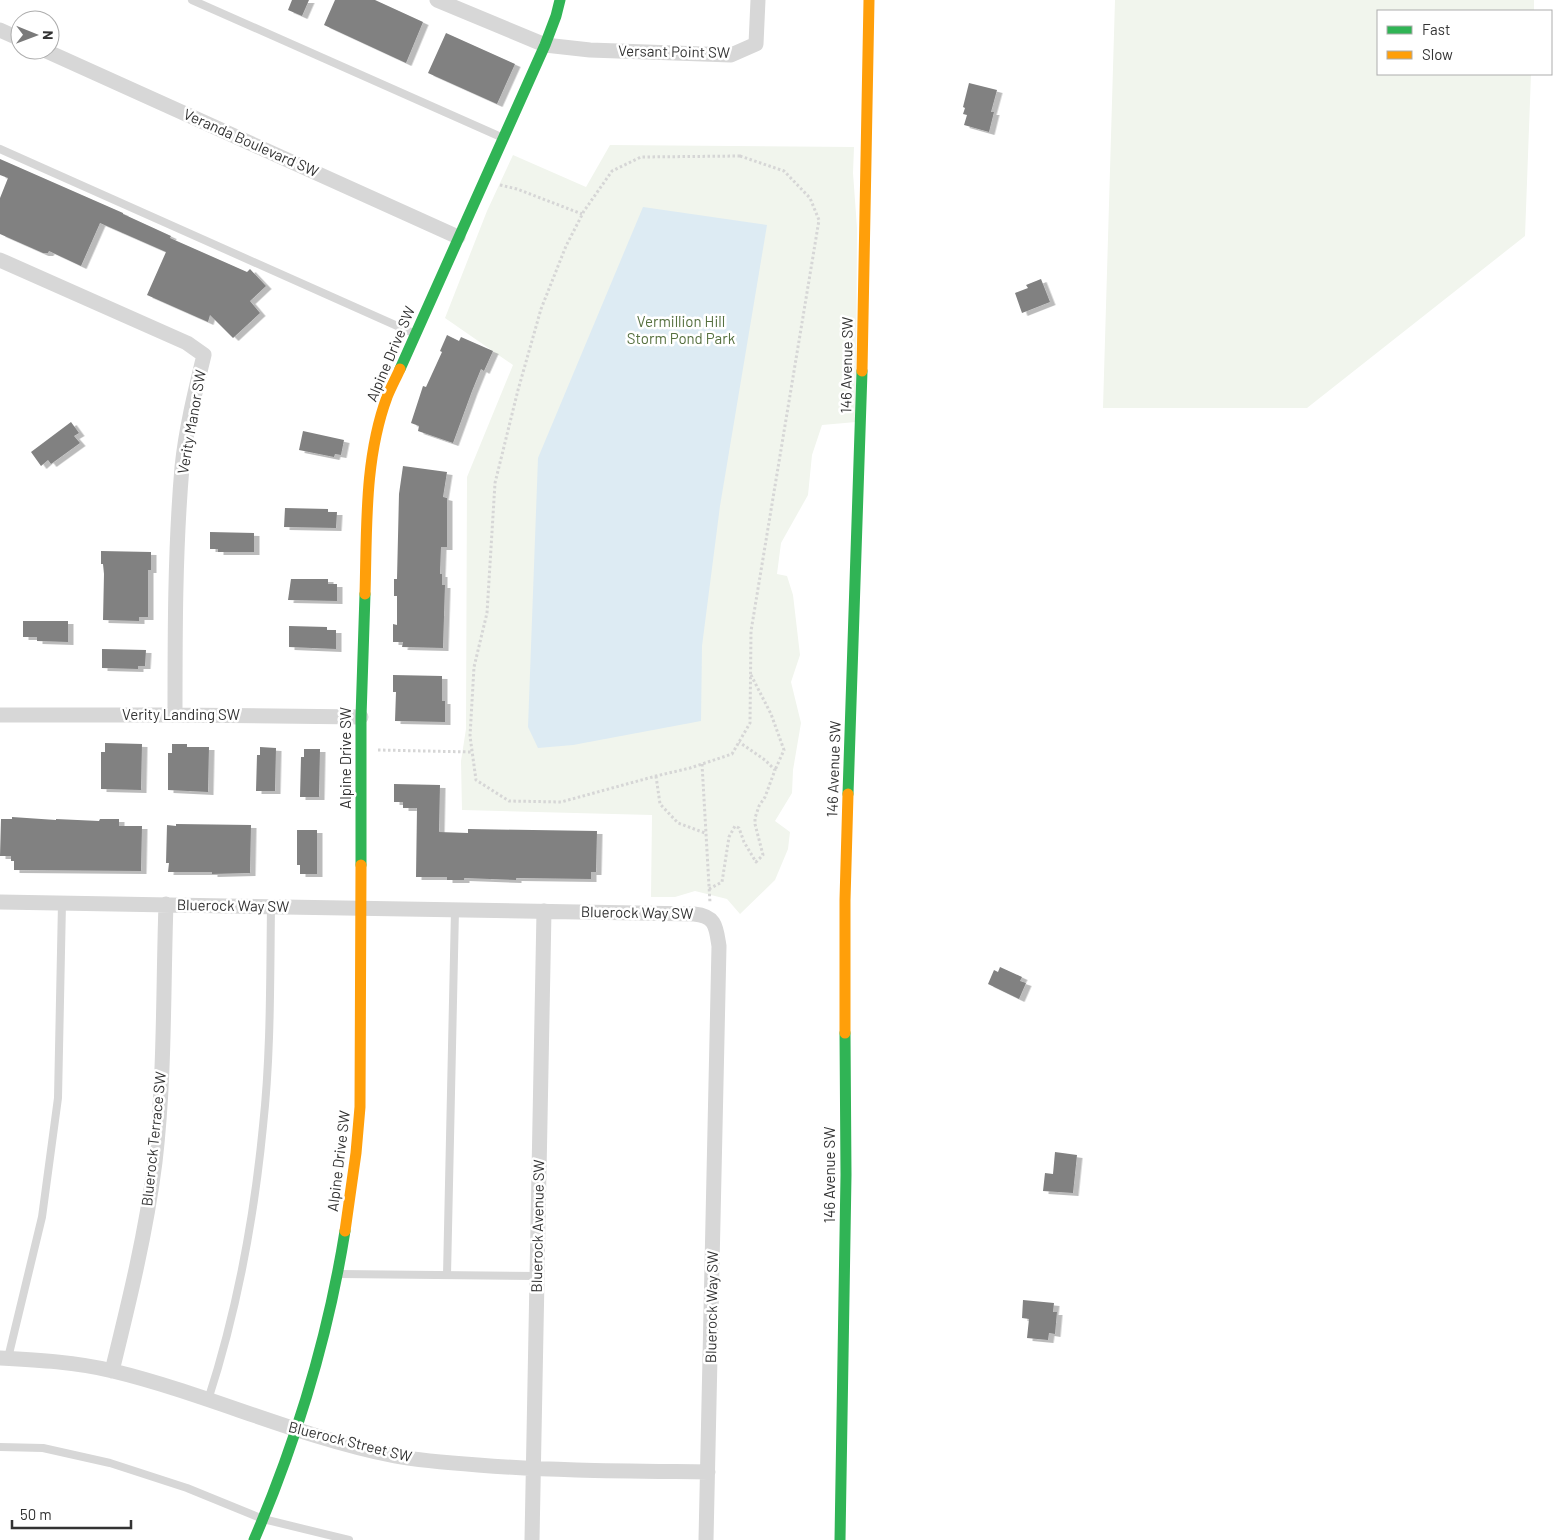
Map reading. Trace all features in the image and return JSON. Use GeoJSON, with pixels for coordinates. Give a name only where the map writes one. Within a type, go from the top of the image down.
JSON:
{"type":"FeatureCollection","features":[{"type":"Feature","properties":{"kind":"street"},"geometry":{"type":"LineString","coordinates":[[436,0],[545,45]]}},
{"type":"Feature","properties":{"kind":"street","name":"Alpine Drive SW"},"geometry":{"type":"LineString","coordinates":[[254,1540],[264,1519],[296,1430],[320,1350],[338,1274],[355,1168],[360,1107],[361,717],[367,518],[371,467],[377,433],[387,397],[545,45],[560,0]]}},
{"type":"Feature","properties":{"kind":"street","name":"Versant Point SW"},"geometry":{"type":"LineString","coordinates":[[545,45],[590,50],[731,55],[756,44],[758,0]]}},
{"type":"Feature","properties":{"kind":"street","name":"146 Avenue SW"},"geometry":{"type":"LineString","coordinates":[[840,1540],[846,1176],[845,900],[861,410],[869,0]]}},
{"type":"Feature","properties":{"kind":"street","name":"Veranda Boulevard SW"},"geometry":{"type":"LineString","coordinates":[[60,57],[458,237]]}},
{"type":"Feature","properties":{"kind":"street","name":"Verity Manor SW"},"geometry":{"type":"LineString","coordinates":[[0,260],[187,343],[204,355],[182,466],[175,595],[175,715]]}},
{"type":"Feature","properties":{"kind":"street","name":"Verity Landing SW"},"geometry":{"type":"LineString","coordinates":[[0,715],[361,717]]}},
{"type":"Feature","properties":{"kind":"street","name":"Bluerock Way SW"},"geometry":{"type":"LineString","coordinates":[[0,902],[704,914],[712,920],[716,928],[719,946],[706,1540]]}},
{"type":"Feature","properties":{"kind":"street","name":"Bluerock Terrace SW"},"geometry":{"type":"LineString","coordinates":[[112,1371],[133,1288],[155,1163],[163,1040],[166,904]]}},
{"type":"Feature","properties":{"kind":"street","name":"Bluerock Avenue SW"},"geometry":{"type":"LineString","coordinates":[[532,1540],[544,911]]}},
{"type":"Feature","properties":{"kind":"street","name":"Bluerock Street SW"},"geometry":{"type":"LineString","coordinates":[[4,1358],[56,1361],[112,1371],[208,1400],[296,1430],[395,1456],[440,1462],[534,1469],[708,1472]]}},
{"type":"Feature","properties":{"kind":"lane"},"geometry":{"type":"LineString","coordinates":[[192,0],[503,138]]}},
{"type":"Feature","properties":{"kind":"lane"},"geometry":{"type":"LineString","coordinates":[[0,149],[415,334]]}},
{"type":"Feature","properties":{"kind":"lane"},"geometry":{"type":"LineString","coordinates":[[4,1358],[42,1217],[58,1098],[62,903]]}},
{"type":"Feature","properties":{"kind":"lane"},"geometry":{"type":"LineString","coordinates":[[208,1400],[235,1309],[253,1210],[264,1125],[270,1014],[271,906]]}},
{"type":"Feature","properties":{"kind":"lane"},"geometry":{"type":"LineString","coordinates":[[447,1275],[454,910]]}},
{"type":"Feature","properties":{"kind":"lane"},"geometry":{"type":"LineString","coordinates":[[338,1274],[537,1276]]}},
{"type":"Feature","properties":{"kind":"lane"},"geometry":{"type":"LineString","coordinates":[[0,1447],[43,1448],[110,1463],[187,1488],[264,1519],[349,1540]]}},
{"type":"Feature","properties":{"kind":"path"},"geometry":{"type":"LineString","coordinates":[[740,156],[784,171],[810,198],[819,220],[751,631],[750,674],[750,723],[732,754],[702,764],[561,802],[508,801],[476,780],[470,736],[474,667],[487,613],[495,483],[518,390],[541,309],[566,246],[582,214],[612,171],[641,157],[740,156]]}},
{"type":"Feature","properties":{"kind":"path"},"geometry":{"type":"LineString","coordinates":[[484,180],[517,188],[582,214]]}},
{"type":"Feature","properties":{"kind":"path"},"geometry":{"type":"LineString","coordinates":[[709,889],[722,882],[729,837],[734,826],[739,828],[744,842],[756,862],[763,855],[755,818],[784,750],[771,714],[750,674]]}},
{"type":"Feature","properties":{"kind":"path"},"geometry":{"type":"LineString","coordinates":[[739,742],[764,759],[775,770]]}},
{"type":"Feature","properties":{"kind":"path"},"geometry":{"type":"LineString","coordinates":[[361,750],[472,752]]}},
{"type":"Feature","properties":{"kind":"path"},"geometry":{"type":"LineString","coordinates":[[702,764],[712,920]]}},
{"type":"Feature","properties":{"kind":"path"},"geometry":{"type":"LineString","coordinates":[[656,776],[660,804],[678,823],[706,833]]}},
{"type":"Feature","properties":{"kind":"green space"},"geometry":{"type":"Polygon","coordinates":[[[1115,0],[1534,0],[1534,10],[1377,10],[1377,75],[1531,75],[1525,236],[1307,408],[1103,408],[1115,0]]]}},
{"type":"Feature","properties":{"kind":"green space","name":"Vermillion Hill Storm Pond Park"},"geometry":{"type":"Polygon","coordinates":[[[610,145],[854,147],[853,173],[857,228],[856,422],[822,425],[812,455],[808,495],[781,543],[777,574],[787,576],[793,595],[800,655],[791,682],[801,723],[793,770],[792,793],[775,821],[790,832],[788,849],[775,880],[740,914],[727,899],[695,891],[675,897],[651,897],[652,815],[462,810],[461,761],[466,729],[467,477],[513,365],[445,318],[487,211],[513,155],[586,187],[610,145]]]}},
{"type":"Feature","properties":{"kind":"shaded area"},"geometry":{"type":"Polygon","coordinates":[[[643,207],[767,225],[720,506],[702,646],[701,721],[573,745],[538,748],[528,727],[538,458],[643,207]]]}},
{"type":"Feature","properties":{"kind":"building"},"geometry":{"type":"Polygon","coordinates":[[[292,0],[309,0],[302,16],[288,10],[292,0]]]}},
{"type":"Feature","properties":{"kind":"building"},"geometry":{"type":"Polygon","coordinates":[[[335,0],[375,0],[423,22],[406,63],[324,25],[335,0]]]}},
{"type":"Feature","properties":{"kind":"building"},"geometry":{"type":"Polygon","coordinates":[[[446,33],[515,64],[497,104],[428,73],[446,33]]]}},
{"type":"Feature","properties":{"kind":"building"},"geometry":{"type":"Polygon","coordinates":[[[969,83],[997,90],[991,112],[994,112],[989,132],[964,125],[967,115],[963,114],[965,108],[963,107],[969,83]]]}},
{"type":"Feature","properties":{"kind":"building"},"geometry":{"type":"Polygon","coordinates":[[[0,159],[123,213],[171,236],[170,238],[247,272],[250,269],[266,286],[250,301],[260,313],[233,338],[210,315],[208,322],[147,295],[166,252],[100,223],[81,266],[49,251],[48,253],[43,253],[0,234],[0,198],[8,178],[0,175],[0,159]]]}},
{"type":"Feature","properties":{"kind":"building"},"geometry":{"type":"Polygon","coordinates":[[[1041,279],[1050,302],[1022,313],[1015,293],[1028,288],[1026,285],[1041,279]]]}},
{"type":"Feature","properties":{"kind":"building"},"geometry":{"type":"Polygon","coordinates":[[[447,335],[459,341],[461,337],[493,351],[484,371],[481,369],[453,443],[418,431],[419,426],[411,423],[423,386],[426,387],[442,352],[440,351],[447,335]]]}},
{"type":"Feature","properties":{"kind":"building"},"geometry":{"type":"Polygon","coordinates":[[[71,422],[79,433],[74,436],[80,443],[51,464],[48,460],[41,466],[31,452],[71,422]]]}},
{"type":"Feature","properties":{"kind":"building"},"geometry":{"type":"Polygon","coordinates":[[[303,431],[344,440],[341,455],[335,454],[334,457],[299,450],[303,431]]]}},
{"type":"Feature","properties":{"kind":"building"},"geometry":{"type":"Polygon","coordinates":[[[403,466],[447,472],[443,497],[447,498],[447,547],[441,547],[440,574],[442,574],[442,585],[445,585],[443,648],[402,647],[403,642],[393,642],[393,624],[397,625],[397,596],[394,596],[394,579],[397,579],[399,494],[403,466]]]}},
{"type":"Feature","properties":{"kind":"building"},"geometry":{"type":"Polygon","coordinates":[[[285,508],[328,509],[328,512],[337,512],[336,528],[284,527],[285,508]]]}},
{"type":"Feature","properties":{"kind":"building"},"geometry":{"type":"Polygon","coordinates":[[[210,532],[254,533],[254,552],[218,552],[218,549],[210,549],[210,532]]]}},
{"type":"Feature","properties":{"kind":"building"},"geometry":{"type":"Polygon","coordinates":[[[101,551],[151,552],[151,570],[148,570],[148,617],[139,617],[139,621],[103,620],[104,574],[103,564],[101,564],[101,551]]]}},
{"type":"Feature","properties":{"kind":"building"},"geometry":{"type":"Polygon","coordinates":[[[291,579],[328,579],[328,584],[337,584],[337,601],[288,600],[291,579]]]}},
{"type":"Feature","properties":{"kind":"building"},"geometry":{"type":"Polygon","coordinates":[[[23,621],[68,621],[68,642],[37,641],[37,637],[23,637],[23,621]]]}},
{"type":"Feature","properties":{"kind":"building"},"geometry":{"type":"Polygon","coordinates":[[[289,626],[327,627],[327,630],[336,630],[336,649],[289,647],[289,626]]]}},
{"type":"Feature","properties":{"kind":"building"},"geometry":{"type":"Polygon","coordinates":[[[102,649],[146,650],[145,666],[138,666],[138,669],[102,668],[102,649]]]}},
{"type":"Feature","properties":{"kind":"building"},"geometry":{"type":"Polygon","coordinates":[[[393,675],[442,676],[442,701],[445,701],[445,722],[395,721],[396,692],[393,692],[393,675]]]}},
{"type":"Feature","properties":{"kind":"building"},"geometry":{"type":"Polygon","coordinates":[[[105,743],[142,744],[141,790],[101,789],[101,752],[105,752],[105,743]]]}},
{"type":"Feature","properties":{"kind":"building"},"geometry":{"type":"Polygon","coordinates":[[[172,744],[187,744],[187,747],[209,747],[208,792],[168,790],[168,753],[172,753],[172,744]]]}},
{"type":"Feature","properties":{"kind":"building"},"geometry":{"type":"Polygon","coordinates":[[[260,747],[276,748],[275,791],[256,791],[257,755],[260,755],[260,747]]]}},
{"type":"Feature","properties":{"kind":"building"},"geometry":{"type":"Polygon","coordinates":[[[304,749],[320,749],[319,797],[300,797],[301,757],[304,757],[304,749]]]}},
{"type":"Feature","properties":{"kind":"building"},"geometry":{"type":"Polygon","coordinates":[[[394,784],[440,785],[439,832],[468,833],[468,829],[597,831],[596,872],[591,872],[591,879],[516,878],[516,880],[464,878],[464,880],[447,880],[447,877],[416,877],[417,808],[403,808],[403,802],[394,802],[394,784]]]}},
{"type":"Feature","properties":{"kind":"building"},"geometry":{"type":"Polygon","coordinates":[[[12,817],[99,821],[100,819],[119,819],[119,826],[142,826],[141,871],[14,870],[14,861],[11,861],[11,856],[0,856],[1,819],[12,819],[12,817]]]}},
{"type":"Feature","properties":{"kind":"building"},"geometry":{"type":"Polygon","coordinates":[[[176,824],[251,825],[250,873],[168,872],[169,863],[166,863],[167,825],[176,826],[176,824]]]}},
{"type":"Feature","properties":{"kind":"building"},"geometry":{"type":"Polygon","coordinates":[[[297,830],[317,830],[317,874],[300,874],[300,865],[297,865],[297,830]]]}},
{"type":"Feature","properties":{"kind":"building"},"geometry":{"type":"Polygon","coordinates":[[[1000,967],[1022,977],[1020,981],[1026,983],[1019,999],[988,984],[994,970],[998,972],[1000,967]]]}},
{"type":"Feature","properties":{"kind":"building"},"geometry":{"type":"Polygon","coordinates":[[[1055,1152],[1077,1155],[1073,1193],[1043,1191],[1045,1173],[1053,1174],[1055,1152]]]}},
{"type":"Feature","properties":{"kind":"building"},"geometry":{"type":"Polygon","coordinates":[[[1023,1300],[1054,1303],[1053,1312],[1057,1312],[1055,1334],[1049,1333],[1048,1340],[1027,1338],[1029,1319],[1022,1318],[1023,1300]]]}},
{"type":"Feature","properties":{"kind":"traffic: fast"},"geometry":{"type":"LineString","coordinates":[[400,369],[545,45],[560,0]]}},
{"type":"Feature","properties":{"kind":"traffic: fast"},"geometry":{"type":"LineString","coordinates":[[848,794],[862,371]]}},
{"type":"Feature","properties":{"kind":"traffic: fast"},"geometry":{"type":"LineString","coordinates":[[361,865],[361,717],[365,594]]}},
{"type":"Feature","properties":{"kind":"traffic: fast"},"geometry":{"type":"LineString","coordinates":[[840,1540],[846,1175],[845,1033]]}},
{"type":"Feature","properties":{"kind":"traffic: fast"},"geometry":{"type":"LineString","coordinates":[[254,1540],[284,1465],[309,1388],[330,1310],[345,1231]]}},
{"type":"Feature","properties":{"kind":"traffic: slow"},"geometry":{"type":"LineString","coordinates":[[862,371],[869,0]]}},
{"type":"Feature","properties":{"kind":"traffic: slow"},"geometry":{"type":"LineString","coordinates":[[365,594],[370,469],[374,445],[387,397],[400,369]]}},
{"type":"Feature","properties":{"kind":"traffic: slow"},"geometry":{"type":"LineString","coordinates":[[845,1033],[845,900],[848,794]]}},
{"type":"Feature","properties":{"kind":"traffic: slow"},"geometry":{"type":"LineString","coordinates":[[345,1231],[356,1153],[360,1107],[361,865]]}}]}
